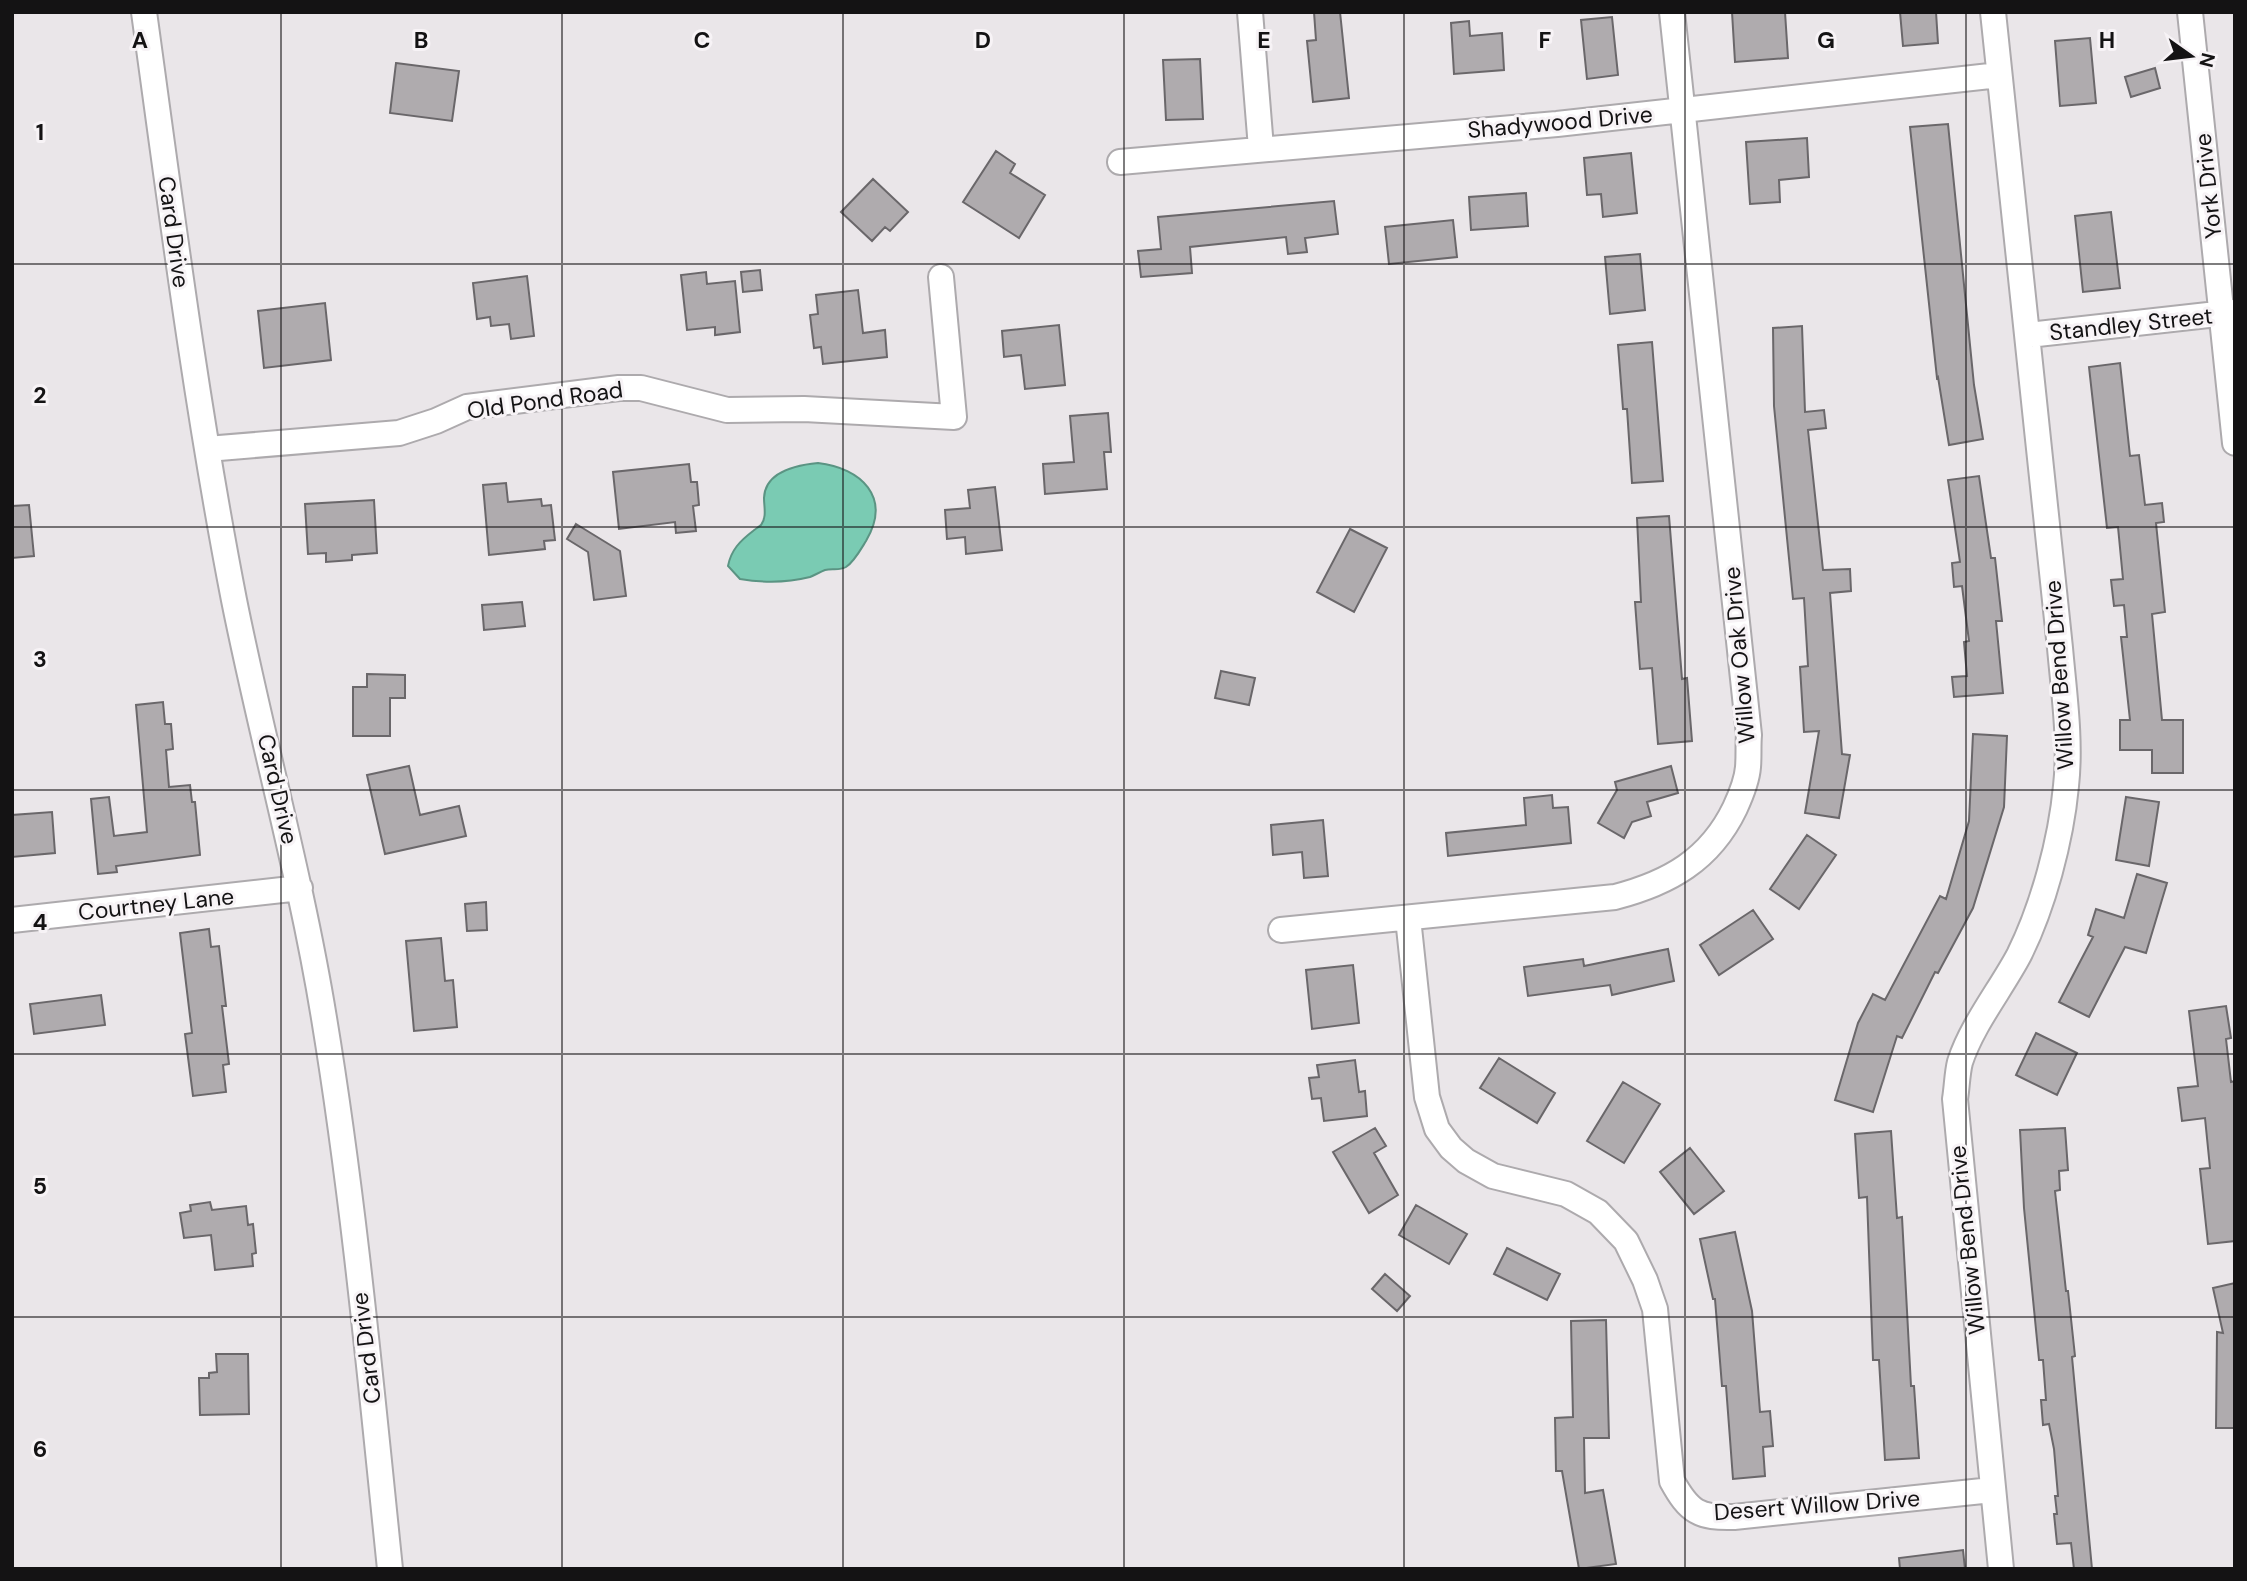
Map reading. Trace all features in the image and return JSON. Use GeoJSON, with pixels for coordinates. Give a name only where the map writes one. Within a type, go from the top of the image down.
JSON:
{"type":"FeatureCollection","features":[{"type":"Feature","properties":{"kind":"street","name":"Card Drive"},"geometry":{"type":"LineString","coordinates":[[144,12],[207,449],[235,603],[300,888],[340,1124],[390,1569]]}},
{"type":"Feature","properties":{"kind":"street"},"geometry":{"type":"LineString","coordinates":[[1250,12],[1261,148]]}},
{"type":"Feature","properties":{"kind":"street","name":"Willow Oak Drive"},"geometry":{"type":"LineString","coordinates":[[1281,930],[1615,897],[1644,889],[1672,876],[1705,852],[1727,825],[1740,796],[1748,769],[1749,735],[1672,12]]}},
{"type":"Feature","properties":{"kind":"street","name":"Willow Bend Drive"},"geometry":{"type":"LineString","coordinates":[[1993,12],[2060,648],[2066,717],[2067,784],[2046,886],[2019,954],[1985,1011],[1961,1062],[1955,1099],[2001,1569]]}},
{"type":"Feature","properties":{"kind":"street","name":"York Drive"},"geometry":{"type":"LineString","coordinates":[[2190,12],[2228,313],[2235,443]]}},
{"type":"Feature","properties":{"kind":"street","name":"Shadywood Drive"},"geometry":{"type":"LineString","coordinates":[[1121,162],[1557,124],[1999,75]]}},
{"type":"Feature","properties":{"kind":"street","name":"Old Pond Road"},"geometry":{"type":"LineString","coordinates":[[207,449],[399,433],[467,407],[619,388],[641,388],[727,410],[804,409],[954,417],[941,277]]}},
{"type":"Feature","properties":{"kind":"street","name":"Standley Street"},"geometry":{"type":"LineString","coordinates":[[2028,335],[2228,313]]}},
{"type":"Feature","properties":{"kind":"street","name":"Courtney Lane"},"geometry":{"type":"LineString","coordinates":[[12,920],[300,888]]}},
{"type":"Feature","properties":{"kind":"street","name":"Desert Willow Drive"},"geometry":{"type":"LineString","coordinates":[[1408,918],[1427,1097],[1437,1129],[1451,1148],[1466,1161],[1493,1176],[1566,1194],[1598,1212],[1626,1241],[1655,1308],[1672,1481],[1682,1499],[1694,1510],[1710,1517],[1734,1517],[1992,1490]]}},
{"type":"Feature","properties":{"kind":"shaded area"},"geometry":{"type":"Polygon","coordinates":[[[818,463],[847,471],[859,478],[874,498],[876,511],[873,525],[857,555],[843,568],[825,570],[801,579],[775,582],[740,579],[728,566],[729,560],[740,542],[763,522],[764,498],[770,481],[792,468],[818,463]]]}},
{"type":"Feature","properties":{"kind":"building"},"geometry":{"type":"Polygon","coordinates":[[[1314,12],[1340,12],[1349,98],[1313,102],[1307,41],[1316,40],[1314,12]]]}},
{"type":"Feature","properties":{"kind":"building"},"geometry":{"type":"Polygon","coordinates":[[[1732,12],[1785,12],[1788,58],[1735,62],[1732,12]]]}},
{"type":"Feature","properties":{"kind":"building"},"geometry":{"type":"Polygon","coordinates":[[[1900,12],[1936,12],[1938,43],[1903,46],[1900,12]]]}},
{"type":"Feature","properties":{"kind":"building"},"geometry":{"type":"Polygon","coordinates":[[[1612,17],[1618,75],[1587,79],[1581,20],[1612,17]]]}},
{"type":"Feature","properties":{"kind":"building"},"geometry":{"type":"Polygon","coordinates":[[[1469,21],[1470,36],[1502,33],[1504,70],[1454,74],[1451,23],[1469,21]]]}},
{"type":"Feature","properties":{"kind":"building"},"geometry":{"type":"Polygon","coordinates":[[[2090,38],[2096,103],[2060,106],[2055,41],[2090,38]]]}},
{"type":"Feature","properties":{"kind":"building"},"geometry":{"type":"Polygon","coordinates":[[[1200,59],[1203,119],[1166,120],[1163,60],[1200,59]]]}},
{"type":"Feature","properties":{"kind":"building"},"geometry":{"type":"Polygon","coordinates":[[[396,63],[459,71],[452,121],[390,113],[396,63]]]}},
{"type":"Feature","properties":{"kind":"building"},"geometry":{"type":"Polygon","coordinates":[[[2155,68],[2160,88],[2131,97],[2125,77],[2155,68]]]}},
{"type":"Feature","properties":{"kind":"building"},"geometry":{"type":"Polygon","coordinates":[[[1948,124],[1974,385],[1983,439],[1949,445],[1937,378],[1910,127],[1948,124]]]}},
{"type":"Feature","properties":{"kind":"building"},"geometry":{"type":"Polygon","coordinates":[[[1807,138],[1809,177],[1779,180],[1780,202],[1750,204],[1746,142],[1807,138]]]}},
{"type":"Feature","properties":{"kind":"building"},"geometry":{"type":"Polygon","coordinates":[[[996,151],[1015,164],[1010,173],[1045,195],[1019,238],[963,202],[996,151]]]}},
{"type":"Feature","properties":{"kind":"building"},"geometry":{"type":"Polygon","coordinates":[[[1631,153],[1637,213],[1603,217],[1601,194],[1587,195],[1584,158],[1631,153]]]}},
{"type":"Feature","properties":{"kind":"building"},"geometry":{"type":"Polygon","coordinates":[[[873,179],[908,212],[890,231],[885,227],[872,241],[841,212],[873,179]]]}},
{"type":"Feature","properties":{"kind":"building"},"geometry":{"type":"Polygon","coordinates":[[[1526,193],[1528,226],[1471,230],[1469,197],[1526,193]]]}},
{"type":"Feature","properties":{"kind":"building"},"geometry":{"type":"Polygon","coordinates":[[[1334,201],[1338,234],[1305,238],[1307,252],[1288,254],[1286,237],[1190,247],[1192,273],[1141,277],[1138,251],[1161,249],[1158,217],[1334,201]]]}},
{"type":"Feature","properties":{"kind":"building"},"geometry":{"type":"Polygon","coordinates":[[[2111,212],[2120,288],[2083,292],[2075,216],[2111,212]]]}},
{"type":"Feature","properties":{"kind":"building"},"geometry":{"type":"Polygon","coordinates":[[[1453,220],[1457,257],[1389,264],[1385,227],[1453,220]]]}},
{"type":"Feature","properties":{"kind":"building"},"geometry":{"type":"Polygon","coordinates":[[[1640,254],[1645,310],[1610,314],[1605,257],[1640,254]]]}},
{"type":"Feature","properties":{"kind":"building"},"geometry":{"type":"Polygon","coordinates":[[[760,270],[762,290],[743,292],[741,272],[760,270]]]}},
{"type":"Feature","properties":{"kind":"building"},"geometry":{"type":"Polygon","coordinates":[[[706,272],[707,284],[735,281],[740,332],[715,335],[715,327],[687,330],[681,275],[706,272]]]}},
{"type":"Feature","properties":{"kind":"building"},"geometry":{"type":"Polygon","coordinates":[[[527,276],[534,336],[511,339],[509,324],[491,326],[490,317],[477,319],[473,283],[527,276]]]}},
{"type":"Feature","properties":{"kind":"building"},"geometry":{"type":"Polygon","coordinates":[[[858,290],[863,333],[885,330],[887,357],[823,364],[821,347],[814,348],[810,315],[818,314],[816,295],[858,290]]]}},
{"type":"Feature","properties":{"kind":"building"},"geometry":{"type":"Polygon","coordinates":[[[325,303],[331,360],[264,368],[258,311],[325,303]]]}},
{"type":"Feature","properties":{"kind":"building"},"geometry":{"type":"Polygon","coordinates":[[[1059,325],[1065,385],[1025,389],[1021,355],[1004,357],[1002,331],[1059,325]]]}},
{"type":"Feature","properties":{"kind":"building"},"geometry":{"type":"Polygon","coordinates":[[[1802,326],[1805,412],[1824,410],[1826,428],[1808,430],[1823,570],[1850,569],[1851,591],[1830,593],[1842,754],[1850,755],[1839,818],[1805,813],[1819,731],[1804,732],[1800,667],[1808,666],[1804,598],[1793,599],[1774,406],[1773,328],[1802,326]]]}},
{"type":"Feature","properties":{"kind":"building"},"geometry":{"type":"Polygon","coordinates":[[[1652,342],[1663,481],[1632,483],[1627,409],[1623,409],[1618,345],[1652,342]]]}},
{"type":"Feature","properties":{"kind":"building"},"geometry":{"type":"Polygon","coordinates":[[[2120,363],[2130,456],[2139,455],[2145,505],[2162,503],[2164,522],[2156,523],[2165,612],[2152,614],[2162,720],[2183,720],[2183,773],[2152,773],[2152,750],[2120,750],[2120,720],[2130,720],[2121,637],[2127,637],[2124,605],[2114,606],[2111,580],[2123,579],[2118,527],[2107,528],[2089,367],[2120,363]]]}},
{"type":"Feature","properties":{"kind":"building"},"geometry":{"type":"Polygon","coordinates":[[[1108,413],[1111,452],[1104,452],[1107,489],[1045,494],[1043,464],[1074,462],[1070,416],[1108,413]]]}},
{"type":"Feature","properties":{"kind":"building"},"geometry":{"type":"Polygon","coordinates":[[[689,464],[691,482],[697,482],[699,505],[693,506],[696,531],[676,533],[675,522],[619,529],[613,472],[689,464]]]}},
{"type":"Feature","properties":{"kind":"building"},"geometry":{"type":"Polygon","coordinates":[[[1979,476],[1991,558],[1995,558],[2002,621],[1996,621],[2003,693],[1954,697],[1952,677],[1967,676],[1964,642],[1969,641],[1962,586],[1954,587],[1952,563],[1960,562],[1948,480],[1979,476]]]}},
{"type":"Feature","properties":{"kind":"building"},"geometry":{"type":"Polygon","coordinates":[[[506,483],[508,502],[541,499],[542,506],[551,505],[555,540],[544,541],[545,549],[489,555],[483,485],[506,483]]]}},
{"type":"Feature","properties":{"kind":"building"},"geometry":{"type":"Polygon","coordinates":[[[995,487],[1002,550],[966,554],[965,537],[947,539],[945,510],[970,508],[968,490],[995,487]]]}},
{"type":"Feature","properties":{"kind":"building"},"geometry":{"type":"Polygon","coordinates":[[[374,500],[377,553],[352,555],[352,560],[326,562],[326,553],[308,554],[305,504],[374,500]]]}},
{"type":"Feature","properties":{"kind":"building"},"geometry":{"type":"Polygon","coordinates":[[[29,505],[34,556],[12,558],[12,506],[29,505]]]}},
{"type":"Feature","properties":{"kind":"building"},"geometry":{"type":"Polygon","coordinates":[[[1669,516],[1682,679],[1687,678],[1692,741],[1658,744],[1652,668],[1640,669],[1635,602],[1641,602],[1637,518],[1669,516]]]}},
{"type":"Feature","properties":{"kind":"building"},"geometry":{"type":"Polygon","coordinates":[[[576,524],[620,551],[626,596],[594,600],[588,552],[567,539],[576,524]]]}},
{"type":"Feature","properties":{"kind":"building"},"geometry":{"type":"Polygon","coordinates":[[[1350,529],[1387,548],[1354,612],[1317,592],[1350,529]]]}},
{"type":"Feature","properties":{"kind":"building"},"geometry":{"type":"Polygon","coordinates":[[[522,602],[525,626],[484,630],[482,605],[522,602]]]}},
{"type":"Feature","properties":{"kind":"building"},"geometry":{"type":"Polygon","coordinates":[[[1221,671],[1255,678],[1249,705],[1215,698],[1221,671]]]}},
{"type":"Feature","properties":{"kind":"building"},"geometry":{"type":"Polygon","coordinates":[[[367,674],[405,675],[405,698],[390,698],[390,736],[353,736],[353,687],[367,687],[367,674]]]}},
{"type":"Feature","properties":{"kind":"building"},"geometry":{"type":"Polygon","coordinates":[[[163,702],[165,724],[171,724],[173,749],[166,750],[169,787],[190,785],[192,802],[195,802],[200,855],[116,866],[117,872],[98,874],[91,799],[109,797],[114,836],[147,832],[136,705],[163,702]]]}},
{"type":"Feature","properties":{"kind":"building"},"geometry":{"type":"Polygon","coordinates":[[[1973,734],[2007,736],[2004,807],[1973,908],[1938,973],[1935,972],[1902,1038],[1897,1036],[1873,1112],[1835,1100],[1858,1023],[1873,994],[1885,1000],[1940,896],[1946,899],[1969,821],[1973,734]]]}},
{"type":"Feature","properties":{"kind":"building"},"geometry":{"type":"Polygon","coordinates":[[[409,766],[420,815],[459,806],[466,836],[385,854],[367,775],[409,766]]]}},
{"type":"Feature","properties":{"kind":"building"},"geometry":{"type":"Polygon","coordinates":[[[1671,766],[1678,793],[1647,802],[1651,816],[1632,822],[1624,838],[1598,823],[1617,790],[1615,782],[1671,766]]]}},
{"type":"Feature","properties":{"kind":"building"},"geometry":{"type":"Polygon","coordinates":[[[1552,795],[1553,808],[1568,807],[1571,843],[1448,856],[1446,833],[1526,825],[1524,798],[1552,795]]]}},
{"type":"Feature","properties":{"kind":"building"},"geometry":{"type":"Polygon","coordinates":[[[2126,797],[2159,802],[2149,866],[2116,860],[2126,797]]]}},
{"type":"Feature","properties":{"kind":"building"},"geometry":{"type":"Polygon","coordinates":[[[52,812],[55,853],[12,857],[12,815],[52,812]]]}},
{"type":"Feature","properties":{"kind":"building"},"geometry":{"type":"Polygon","coordinates":[[[1323,820],[1328,876],[1304,878],[1302,852],[1273,855],[1271,825],[1323,820]]]}},
{"type":"Feature","properties":{"kind":"building"},"geometry":{"type":"Polygon","coordinates":[[[1807,835],[1836,855],[1799,909],[1770,889],[1807,835]]]}},
{"type":"Feature","properties":{"kind":"building"},"geometry":{"type":"Polygon","coordinates":[[[2137,874],[2167,883],[2146,953],[2125,947],[2089,1017],[2059,1002],[2093,937],[2088,935],[2096,909],[2124,918],[2137,874]]]}},
{"type":"Feature","properties":{"kind":"building"},"geometry":{"type":"Polygon","coordinates":[[[486,902],[487,930],[467,931],[465,904],[486,902]]]}},
{"type":"Feature","properties":{"kind":"building"},"geometry":{"type":"Polygon","coordinates":[[[1753,910],[1773,939],[1719,975],[1700,945],[1753,910]]]}},
{"type":"Feature","properties":{"kind":"building"},"geometry":{"type":"Polygon","coordinates":[[[209,929],[211,947],[219,946],[229,1064],[223,1065],[226,1092],[193,1096],[185,1034],[192,1033],[180,933],[209,929]]]}},
{"type":"Feature","properties":{"kind":"building"},"geometry":{"type":"Polygon","coordinates":[[[441,938],[445,981],[453,980],[457,1027],[414,1031],[406,941],[441,938]]]}},
{"type":"Feature","properties":{"kind":"building"},"geometry":{"type":"Polygon","coordinates":[[[1668,949],[1674,981],[1612,995],[1610,985],[1528,996],[1524,967],[1583,959],[1584,966],[1668,949]]]}},
{"type":"Feature","properties":{"kind":"building"},"geometry":{"type":"Polygon","coordinates":[[[1353,965],[1359,1023],[1312,1029],[1306,970],[1353,965]]]}},
{"type":"Feature","properties":{"kind":"building"},"geometry":{"type":"Polygon","coordinates":[[[101,995],[105,1025],[34,1034],[30,1004],[101,995]]]}},
{"type":"Feature","properties":{"kind":"building"},"geometry":{"type":"Polygon","coordinates":[[[2226,1006],[2231,1038],[2226,1039],[2231,1082],[2235,1081],[2235,1241],[2208,1244],[2200,1169],[2210,1168],[2205,1118],[2182,1121],[2178,1088],[2198,1086],[2189,1011],[2226,1006]]]}},
{"type":"Feature","properties":{"kind":"building"},"geometry":{"type":"Polygon","coordinates":[[[2036,1033],[2077,1053],[2057,1095],[2016,1075],[2036,1033]]]}},
{"type":"Feature","properties":{"kind":"building"},"geometry":{"type":"Polygon","coordinates":[[[1499,1058],[1555,1093],[1537,1123],[1480,1088],[1499,1058]]]}},
{"type":"Feature","properties":{"kind":"building"},"geometry":{"type":"Polygon","coordinates":[[[1355,1060],[1359,1092],[1365,1091],[1367,1116],[1324,1121],[1321,1098],[1312,1099],[1309,1078],[1319,1077],[1317,1065],[1355,1060]]]}},
{"type":"Feature","properties":{"kind":"building"},"geometry":{"type":"Polygon","coordinates":[[[1623,1082],[1660,1104],[1624,1163],[1587,1141],[1623,1082]]]}},
{"type":"Feature","properties":{"kind":"building"},"geometry":{"type":"Polygon","coordinates":[[[1375,1128],[1386,1146],[1374,1153],[1398,1195],[1369,1213],[1333,1152],[1375,1128]]]}},
{"type":"Feature","properties":{"kind":"building"},"geometry":{"type":"Polygon","coordinates":[[[2065,1128],[2068,1170],[2059,1171],[2060,1190],[2055,1191],[2075,1356],[2072,1357],[2092,1569],[2074,1569],[2071,1543],[2057,1544],[2054,1514],[2057,1514],[2055,1496],[2058,1496],[2054,1449],[2049,1424],[2043,1425],[2041,1400],[2046,1400],[2043,1360],[2039,1360],[2024,1208],[2020,1130],[2065,1128]]]}},
{"type":"Feature","properties":{"kind":"building"},"geometry":{"type":"Polygon","coordinates":[[[1891,1131],[1897,1218],[1902,1217],[1911,1386],[1914,1386],[1919,1458],[1885,1460],[1879,1360],[1873,1360],[1867,1197],[1859,1198],[1855,1134],[1891,1131]]]}},
{"type":"Feature","properties":{"kind":"building"},"geometry":{"type":"Polygon","coordinates":[[[1690,1148],[1724,1191],[1694,1214],[1660,1172],[1690,1148]]]}},
{"type":"Feature","properties":{"kind":"building"},"geometry":{"type":"Polygon","coordinates":[[[210,1202],[212,1210],[246,1206],[248,1225],[253,1224],[256,1253],[252,1254],[253,1266],[215,1270],[211,1235],[184,1238],[180,1213],[191,1211],[190,1205],[210,1202]]]}},
{"type":"Feature","properties":{"kind":"building"},"geometry":{"type":"Polygon","coordinates":[[[1416,1205],[1467,1234],[1449,1264],[1399,1235],[1416,1205]]]}},
{"type":"Feature","properties":{"kind":"building"},"geometry":{"type":"Polygon","coordinates":[[[1735,1232],[1752,1311],[1760,1412],[1770,1411],[1773,1446],[1763,1447],[1765,1476],[1733,1479],[1726,1386],[1722,1386],[1715,1299],[1700,1239],[1735,1232]]]}},
{"type":"Feature","properties":{"kind":"building"},"geometry":{"type":"Polygon","coordinates":[[[1507,1248],[1560,1274],[1547,1300],[1494,1274],[1507,1248]]]}},
{"type":"Feature","properties":{"kind":"building"},"geometry":{"type":"Polygon","coordinates":[[[1385,1274],[1410,1296],[1397,1311],[1372,1289],[1385,1274]]]}},
{"type":"Feature","properties":{"kind":"building"},"geometry":{"type":"Polygon","coordinates":[[[2235,1283],[2235,1428],[2216,1428],[2217,1332],[2223,1333],[2213,1288],[2235,1283]]]}},
{"type":"Feature","properties":{"kind":"building"},"geometry":{"type":"Polygon","coordinates":[[[1606,1320],[1609,1438],[1584,1438],[1585,1493],[1603,1490],[1616,1564],[1579,1569],[1562,1471],[1556,1471],[1555,1418],[1573,1417],[1571,1321],[1606,1320]]]}},
{"type":"Feature","properties":{"kind":"building"},"geometry":{"type":"Polygon","coordinates":[[[216,1354],[248,1354],[249,1414],[200,1415],[199,1378],[209,1378],[209,1373],[217,1372],[216,1354]]]}},
{"type":"Feature","properties":{"kind":"building"},"geometry":{"type":"Polygon","coordinates":[[[1963,1550],[1965,1569],[1900,1569],[1899,1558],[1963,1550]]]}}]}
